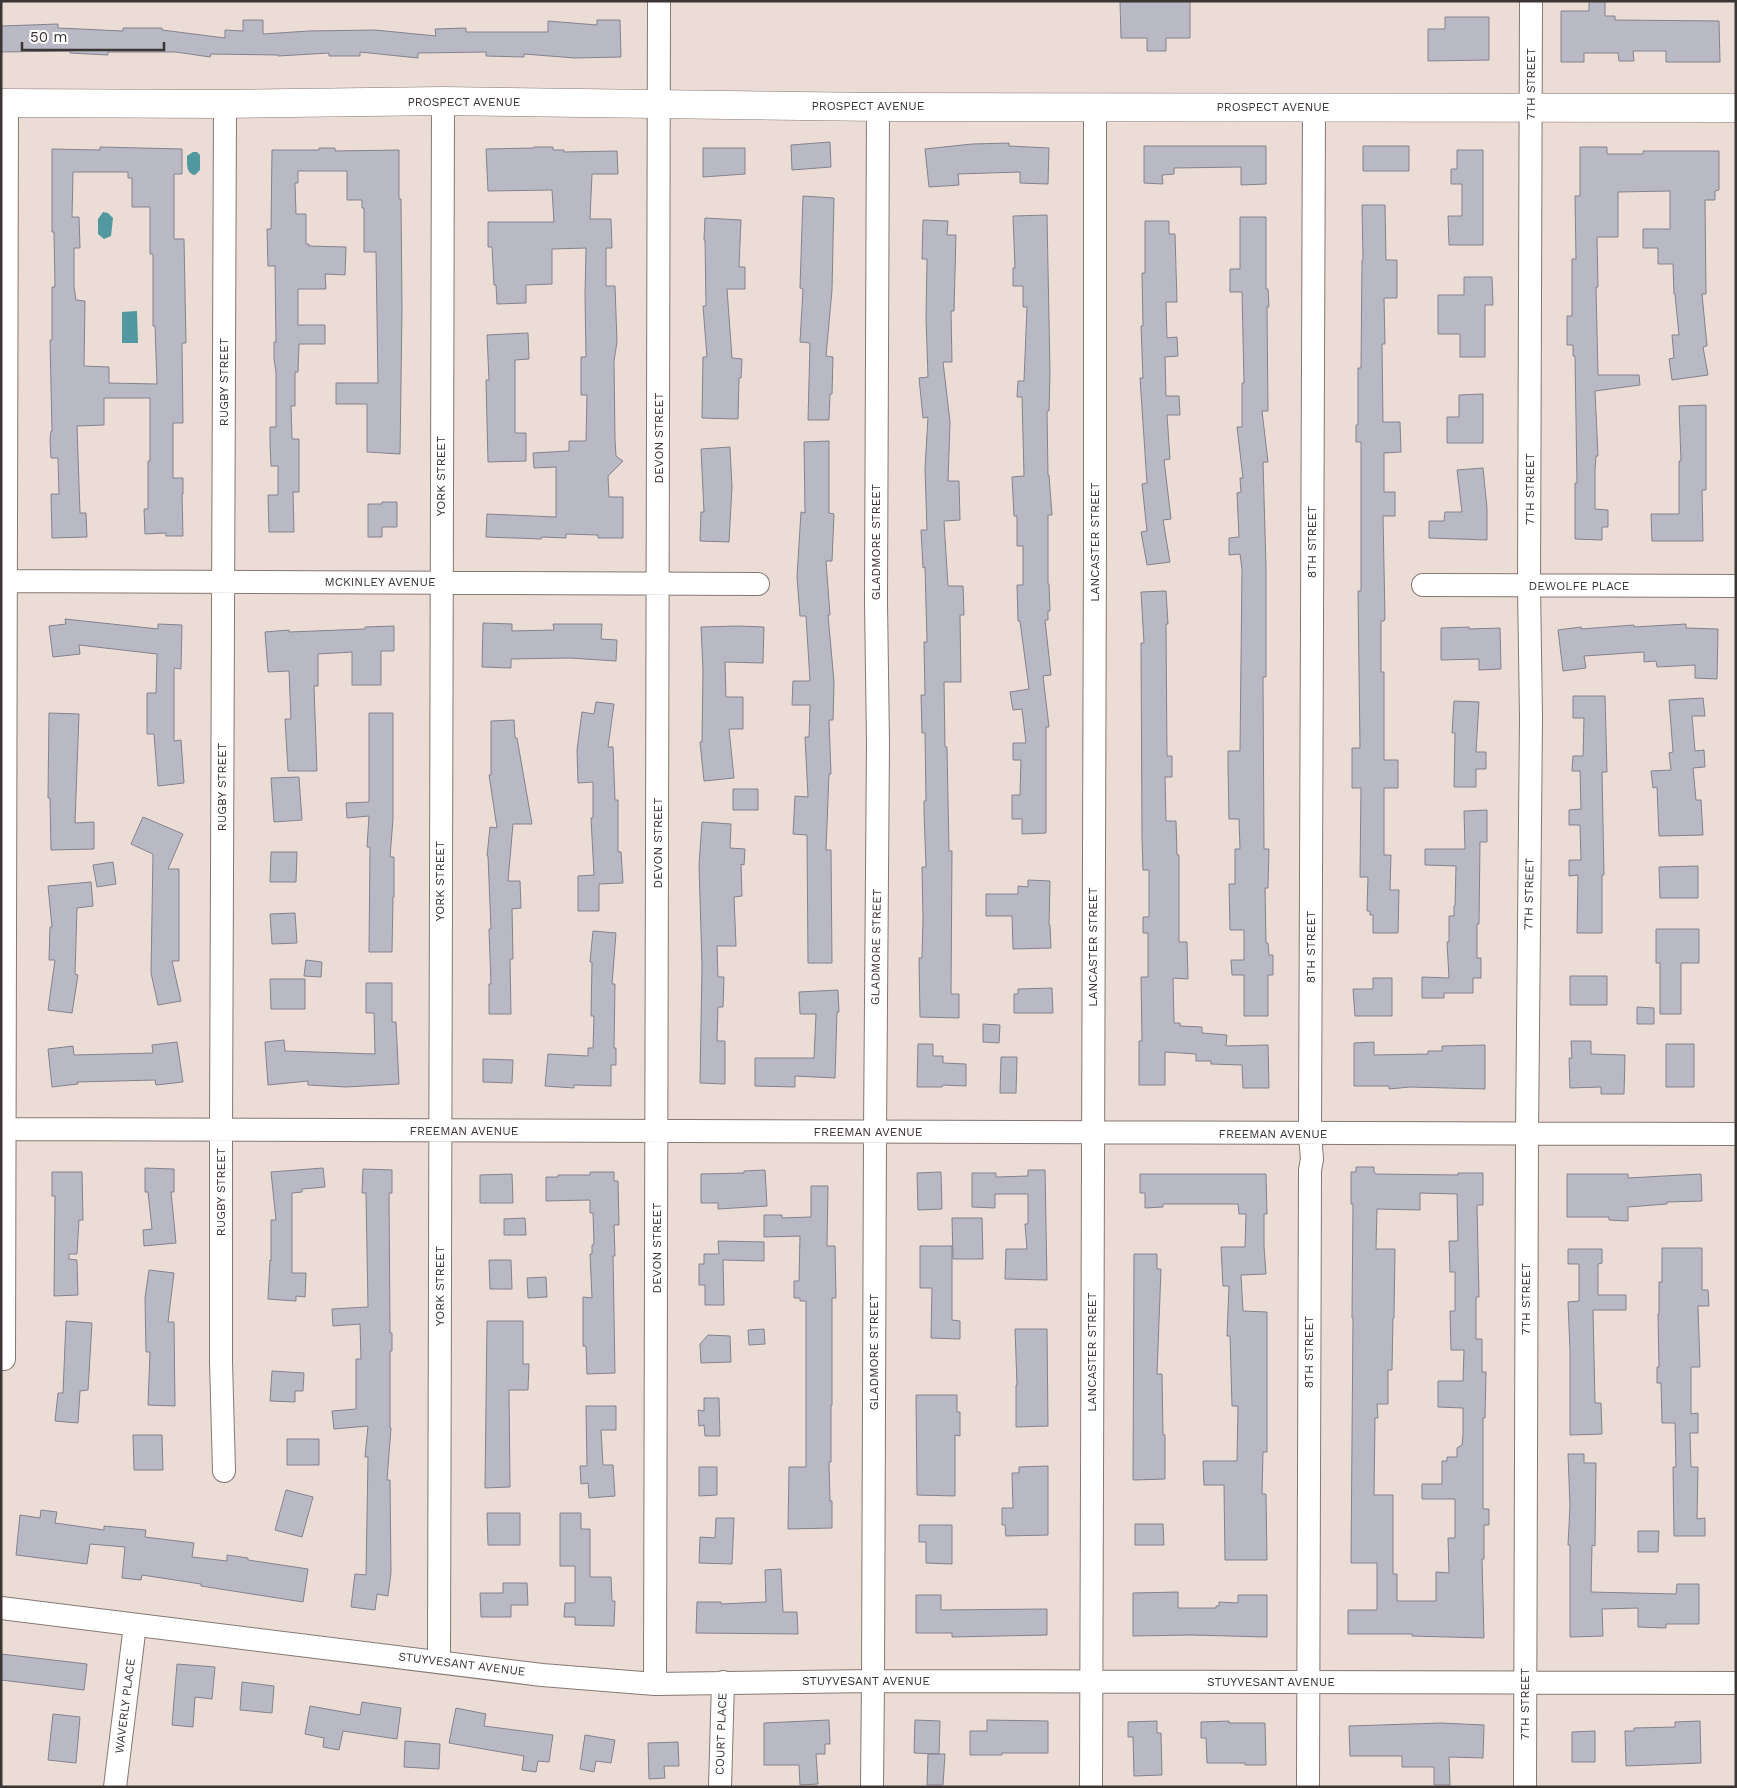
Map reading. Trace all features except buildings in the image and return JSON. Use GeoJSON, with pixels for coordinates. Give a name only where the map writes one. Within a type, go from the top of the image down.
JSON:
{"type":"FeatureCollection","features":[{"type":"Feature","properties":{"kind":"street","name":"DEVON STREET"},"geometry":{"type":"LineString","coordinates":[[656,1684],[660,1]]}},
{"type":"Feature","properties":{"kind":"street","name":"7TH STREET"},"geometry":{"type":"LineString","coordinates":[[1525,1787],[1527,1134],[1531,718],[1529,586],[1531,1]]}},
{"type":"Feature","properties":{"kind":"street","name":"PROSPECT AVENUE"},"geometry":{"type":"LineString","coordinates":[[4,103],[225,104],[443,101],[878,107],[1736,108]]}},
{"type":"Feature","properties":{"kind":"street","name":"YORK STREET"},"geometry":{"type":"LineString","coordinates":[[439,1661],[443,101]]}},
{"type":"Feature","properties":{"kind":"street"},"geometry":{"type":"LineString","coordinates":[[4,103],[4,1360]]}},
{"type":"Feature","properties":{"kind":"street","name":"RUGBY STREET"},"geometry":{"type":"LineString","coordinates":[[224,1471],[221,1361],[221,1130],[225,104]]}},
{"type":"Feature","properties":{"kind":"street","name":"GLADMORE STREET"},"geometry":{"type":"LineString","coordinates":[[872,1787],[874,1132],[878,743],[876,602],[878,107]]}},
{"type":"Feature","properties":{"kind":"street","name":"LANCASTER STREET"},"geometry":{"type":"LineString","coordinates":[[1090,1787],[1096,555],[1095,107]]}},
{"type":"Feature","properties":{"kind":"street","name":"8TH STREET"},"geometry":{"type":"LineString","coordinates":[[1308,1787],[1310,1170],[1312,1159],[1310,1134],[1314,108]]}},
{"type":"Feature","properties":{"kind":"street","name":"MCKINLEY AVENUE"},"geometry":{"type":"LineString","coordinates":[[3,581],[758,584]]}},
{"type":"Feature","properties":{"kind":"street","name":"DEWOLFE PLACE"},"geometry":{"type":"LineString","coordinates":[[1423,585],[1736,586]]}},
{"type":"Feature","properties":{"kind":"street","name":"FREEMAN AVENUE"},"geometry":{"type":"LineString","coordinates":[[3,1129],[1736,1134]]}},
{"type":"Feature","properties":{"kind":"street","name":"STUYVESANT AVENUE"},"geometry":{"type":"LineString","coordinates":[[1,1608],[542,1675],[656,1684],[873,1681],[1736,1683]]}},
{"type":"Feature","properties":{"kind":"street","name":"WAVERLY PLACE"},"geometry":{"type":"LineString","coordinates":[[115,1787],[134,1625]]}},
{"type":"Feature","properties":{"kind":"street","name":"COURT PLACE"},"geometry":{"type":"LineString","coordinates":[[720,1787],[723,1682]]}},
{"type":"Feature","properties":{"kind":"water"},"geometry":{"type":"Polygon","coordinates":[[[197,152],[200,155],[200,170],[195,175],[190,173],[187,165],[187,156],[197,152]]]}},
{"type":"Feature","properties":{"kind":"water"},"geometry":{"type":"Polygon","coordinates":[[[103,212],[108,213],[113,218],[111,236],[104,239],[98,234],[98,219],[103,212]]]}},
{"type":"Feature","properties":{"kind":"water"},"geometry":{"type":"Polygon","coordinates":[[[137,311],[138,343],[122,343],[122,312],[137,311]]]}}]}
